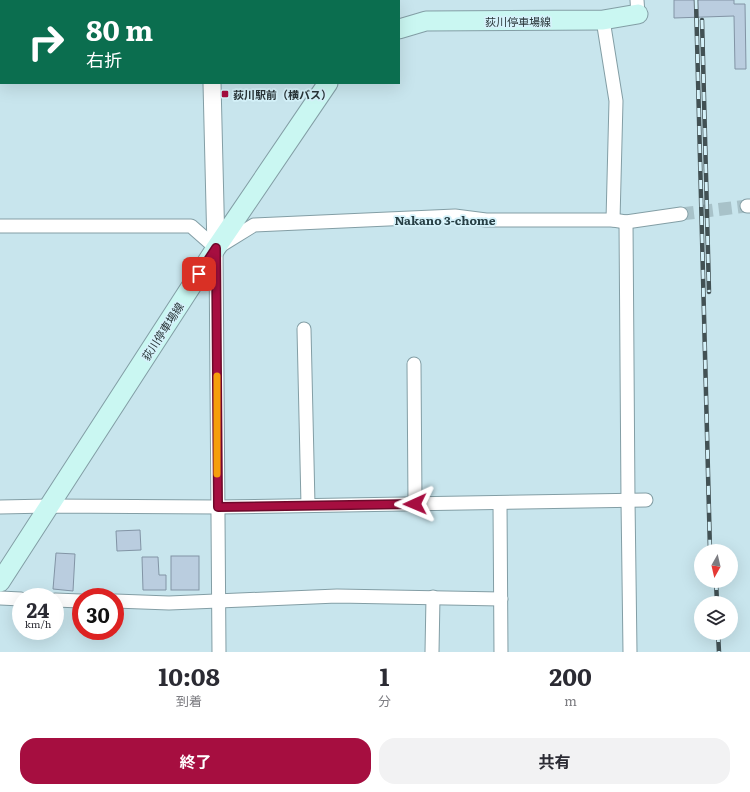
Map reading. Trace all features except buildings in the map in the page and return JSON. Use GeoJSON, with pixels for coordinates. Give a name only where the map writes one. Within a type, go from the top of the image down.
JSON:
{"type":"FeatureCollection","features":[{"type":"Feature","properties":{"kind":"main road","name":"荻川停車場線"},"geometry":{"type":"LineString","coordinates":[[400,29],[426,21],[603,20],[638,7]]}},
{"type":"Feature","properties":{"kind":"main road","name":"荻川停車場線"},"geometry":{"type":"LineString","coordinates":[[0,582],[216,248],[327,84]]}},
{"type":"Feature","properties":{"kind":"street"},"geometry":{"type":"LineString","coordinates":[[603,20],[616,101],[628,500],[630,652]]}},
{"type":"Feature","properties":{"kind":"street"},"geometry":{"type":"LineString","coordinates":[[212,84],[216,248],[219,652]]}},
{"type":"Feature","properties":{"kind":"street"},"geometry":{"type":"LineString","coordinates":[[216,248],[254,225],[455,216],[486,220],[620,221],[681,214]]}},
{"type":"Feature","properties":{"kind":"street"},"geometry":{"type":"LineString","coordinates":[[0,226],[191,226],[216,248]]}},
{"type":"Feature","properties":{"kind":"street"},"geometry":{"type":"LineString","coordinates":[[304,329],[308,506]]}},
{"type":"Feature","properties":{"kind":"street"},"geometry":{"type":"LineString","coordinates":[[414,364],[415,504]]}},
{"type":"Feature","properties":{"kind":"street"},"geometry":{"type":"LineString","coordinates":[[0,507],[218,507],[646,500]]}},
{"type":"Feature","properties":{"kind":"street"},"geometry":{"type":"LineString","coordinates":[[500,503],[501,652]]}},
{"type":"Feature","properties":{"kind":"street"},"geometry":{"type":"LineString","coordinates":[[124,602],[169,603],[337,596],[501,599]]}},
{"type":"Feature","properties":{"kind":"street"},"geometry":{"type":"LineString","coordinates":[[432,652],[433,597]]}},
{"type":"Feature","properties":{"kind":"street"},"geometry":{"type":"LineString","coordinates":[[0,598],[12,599]]}},
{"type":"Feature","properties":{"kind":"tunnel"},"geometry":{"type":"LineString","coordinates":[[681,214],[747,206]]}},
{"type":"Feature","properties":{"kind":"railway"},"geometry":{"type":"LineString","coordinates":[[696,0],[710,544]]}},
{"type":"Feature","properties":{"kind":"railway"},"geometry":{"type":"LineString","coordinates":[[702,20],[709,292]]}},
{"type":"Feature","properties":{"kind":"railway"},"geometry":{"type":"LineString","coordinates":[[716,588],[717,596]]}},
{"type":"Feature","properties":{"kind":"railway"},"geometry":{"type":"LineString","coordinates":[[718,640],[719,652]]}},
{"type":"Feature","properties":{"kind":"slow traffic"},"geometry":{"type":"LineString","coordinates":[[217,376],[217,474]]}},
{"type":"Feature","properties":{"kind":"place","name":"荻川駅前（横バス）"},"geometry":{"type":"Point","coordinates":[225,94]}},
{"type":"Feature","properties":{"kind":"district","name":"Nakano 3-chome"},"geometry":{"type":"Point","coordinates":[445,220]}},
{"type":"Feature","properties":{"kind":"route"},"geometry":{"type":"LineString","coordinates":[[199,274],[216,248],[218,507],[415,504]]}}]}
